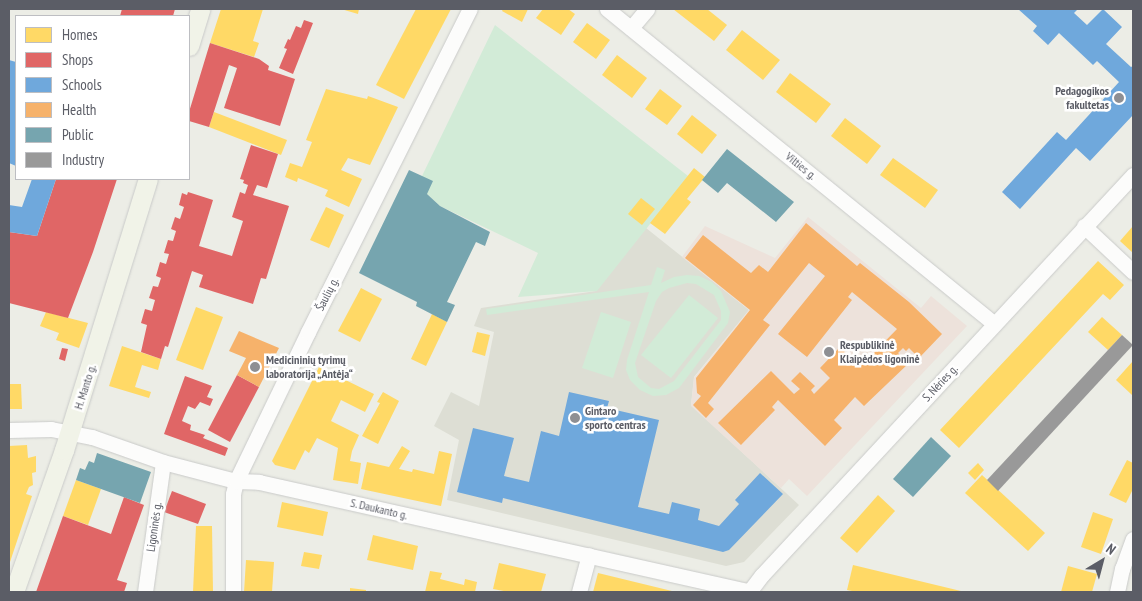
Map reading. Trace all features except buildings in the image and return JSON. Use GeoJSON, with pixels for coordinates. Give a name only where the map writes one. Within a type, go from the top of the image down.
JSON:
{"type":"FeatureCollection","features":[{"type":"Feature","properties":{"kind":"main road"},"geometry":{"type":"LineString","coordinates":[[190,43],[200,9]]}},
{"type":"Feature","properties":{"kind":"main road","name":"H. Manto g."},"geometry":{"type":"LineString","coordinates":[[14,592],[70,433],[148,180]]}},
{"type":"Feature","properties":{"kind":"street","name":"Šaulių g."},"geometry":{"type":"LineString","coordinates":[[233,592],[233,494],[236,481],[308,332],[470,9]]}},
{"type":"Feature","properties":{"kind":"street","name":"Vilties g."},"geometry":{"type":"LineString","coordinates":[[607,9],[994,324]]}},
{"type":"Feature","properties":{"kind":"street"},"geometry":{"type":"LineString","coordinates":[[631,28],[647,9]]}},
{"type":"Feature","properties":{"kind":"street","name":"S. Nėries g."},"geometry":{"type":"LineString","coordinates":[[749,592],[762,575],[1133,175]]}},
{"type":"Feature","properties":{"kind":"street"},"geometry":{"type":"LineString","coordinates":[[1084,226],[1133,272]]}},
{"type":"Feature","properties":{"kind":"street","name":"S. Daukanto g."},"geometry":{"type":"LineString","coordinates":[[9,430],[51,429],[92,437],[163,462],[236,481],[259,482],[749,592]]}},
{"type":"Feature","properties":{"kind":"street","name":"Ligoninės g."},"geometry":{"type":"LineString","coordinates":[[145,592],[163,462]]}},
{"type":"Feature","properties":{"kind":"street"},"geometry":{"type":"LineString","coordinates":[[1117,592],[1122,569],[1133,539]]}},
{"type":"Feature","properties":{"kind":"street"},"geometry":{"type":"LineString","coordinates":[[579,592],[589,555]]}},
{"type":"Feature","properties":{"kind":"shaded area","name":"Respublikinė Klaipėdos ligoninė"},"geometry":{"type":"Polygon","coordinates":[[[808,217],[921,308],[931,296],[967,326],[807,496],[789,479],[781,488],[691,406],[694,378],[749,310],[682,257],[705,226],[775,258],[808,217]]]}},
{"type":"Feature","properties":{"kind":"shaded area"},"geometry":{"type":"Polygon","coordinates":[[[646,228],[749,310],[694,377],[691,405],[799,505],[744,562],[726,566],[447,500],[459,440],[434,426],[451,392],[479,406],[494,332],[474,326],[481,308],[596,291],[646,228]]]}},
{"type":"Feature","properties":{"kind":"green space"},"geometry":{"type":"Polygon","coordinates":[[[495,25],[688,176],[597,291],[518,297],[538,253],[440,206],[427,194],[422,176],[495,25]]]}},
{"type":"Feature","properties":{"kind":"green space"},"geometry":{"type":"Polygon","coordinates":[[[657,267],[665,270],[661,283],[674,277],[699,276],[712,282],[721,291],[730,312],[728,323],[679,388],[666,395],[653,396],[640,390],[630,380],[626,370],[627,360],[649,292],[487,315],[486,309],[651,285],[657,267]],[[687,283],[669,288],[662,292],[656,301],[635,363],[638,377],[651,388],[659,389],[674,381],[721,320],[721,311],[714,295],[696,284],[687,283]]]}},
{"type":"Feature","properties":{"kind":"green space"},"geometry":{"type":"Polygon","coordinates":[[[689,295],[718,318],[671,378],[641,355],[689,295]]]}},
{"type":"Feature","properties":{"kind":"green space"},"geometry":{"type":"Polygon","coordinates":[[[601,312],[631,322],[613,378],[582,368],[601,312]]]}},
{"type":"Feature","properties":{"kind":"place","name":"Pedagogikos fakultetas"},"geometry":{"type":"Point","coordinates":[1119,98]}},
{"type":"Feature","properties":{"kind":"place","name":"Respublikinė Klaipėdos ligoninė"},"geometry":{"type":"Point","coordinates":[829,352]}},
{"type":"Feature","properties":{"kind":"place","name":"Medicininių tyrimų laboratorija „Antėja“"},"geometry":{"type":"Point","coordinates":[255,367]}},
{"type":"Feature","properties":{"kind":"place","name":"Gintaro sporto centras"},"geometry":{"type":"Point","coordinates":[575,418]}}]}
